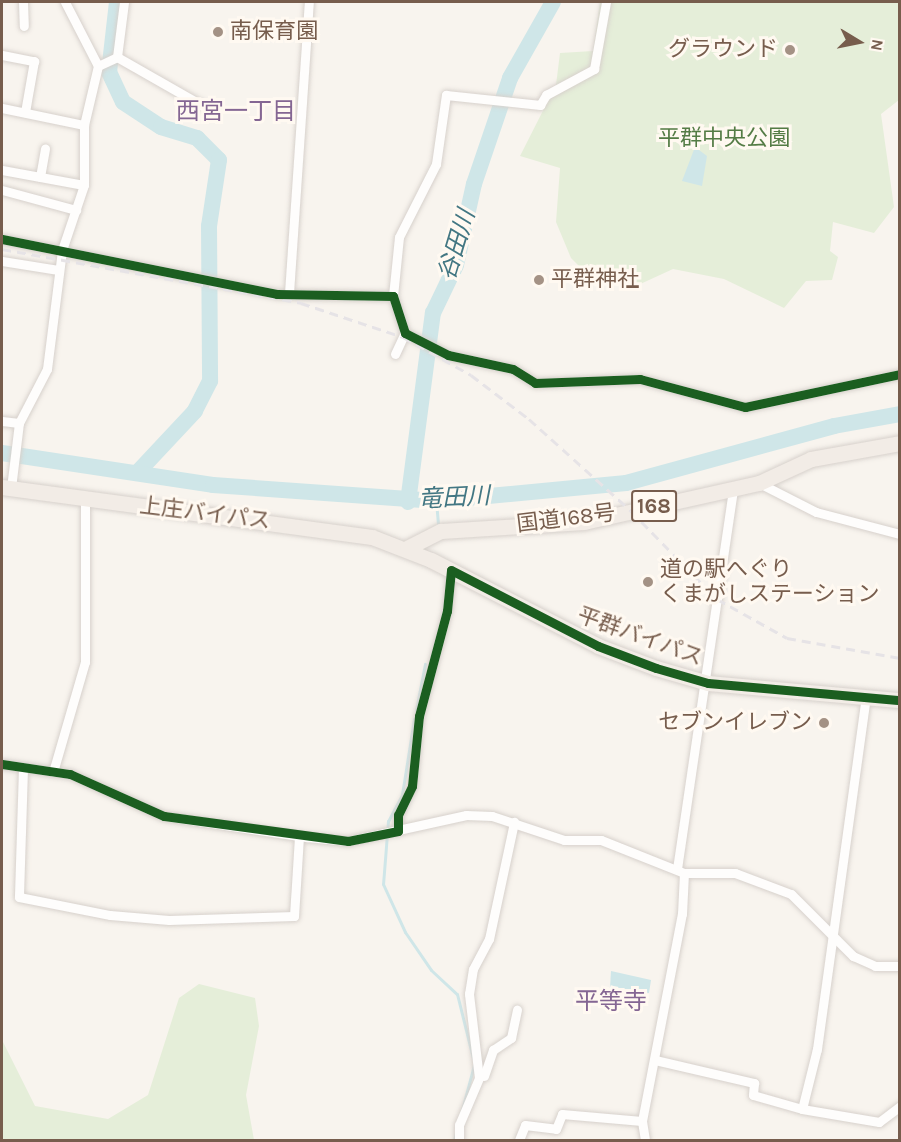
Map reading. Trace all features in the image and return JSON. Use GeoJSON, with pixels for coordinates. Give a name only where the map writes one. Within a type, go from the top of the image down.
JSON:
{"type":"FeatureCollection","features":[{"type":"Feature","properties":{"kind":"highway","name":"国道168号"},"geometry":{"type":"LineString","coordinates":[[406,548],[441,531],[584,522],[759,483],[811,459],[900,442]]}},
{"type":"Feature","properties":{"kind":"highway","name":"上庄バイパス"},"geometry":{"type":"LineString","coordinates":[[8,485],[85,498],[346,531],[406,548]]}},
{"type":"Feature","properties":{"kind":"highway","name":"平群バイパス"},"geometry":{"type":"LineString","coordinates":[[406,548],[598,646],[708,682],[900,700]]}},
{"type":"Feature","properties":{"kind":"street"},"geometry":{"type":"LineString","coordinates":[[23,2],[24,26]]}},
{"type":"Feature","properties":{"kind":"street"},"geometry":{"type":"LineString","coordinates":[[8,485],[18,426],[47,369],[58,270],[62,250],[84,184],[84,125],[100,64],[65,2]]}},
{"type":"Feature","properties":{"kind":"street"},"geometry":{"type":"LineString","coordinates":[[115,57],[124,2]]}},
{"type":"Feature","properties":{"kind":"street"},"geometry":{"type":"LineString","coordinates":[[289,293],[309,2]]}},
{"type":"Feature","properties":{"kind":"street"},"geometry":{"type":"LineString","coordinates":[[395,354],[405,333],[393,296],[399,237],[436,164],[446,95],[540,105],[546,95],[594,69],[606,2]]}},
{"type":"Feature","properties":{"kind":"street"},"geometry":{"type":"LineString","coordinates":[[2,55],[33,61],[25,112]]}},
{"type":"Feature","properties":{"kind":"street"},"geometry":{"type":"LineString","coordinates":[[100,64],[115,57]]}},
{"type":"Feature","properties":{"kind":"street"},"geometry":{"type":"LineString","coordinates":[[115,57],[204,106]]}},
{"type":"Feature","properties":{"kind":"street"},"geometry":{"type":"LineString","coordinates":[[2,108],[84,125]]}},
{"type":"Feature","properties":{"kind":"street"},"geometry":{"type":"LineString","coordinates":[[40,177],[45,148]]}},
{"type":"Feature","properties":{"kind":"street"},"geometry":{"type":"LineString","coordinates":[[2,170],[84,184]]}},
{"type":"Feature","properties":{"kind":"street"},"geometry":{"type":"LineString","coordinates":[[2,190],[76,210]]}},
{"type":"Feature","properties":{"kind":"street"},"geometry":{"type":"LineString","coordinates":[[2,239],[289,293],[393,296]]}},
{"type":"Feature","properties":{"kind":"street"},"geometry":{"type":"LineString","coordinates":[[2,261],[58,270]]}},
{"type":"Feature","properties":{"kind":"street"},"geometry":{"type":"LineString","coordinates":[[405,333],[448,355],[513,369],[535,382],[640,379],[745,407],[900,374]]}},
{"type":"Feature","properties":{"kind":"street"},"geometry":{"type":"LineString","coordinates":[[2,421],[18,426]]}},
{"type":"Feature","properties":{"kind":"street"},"geometry":{"type":"LineString","coordinates":[[759,483],[816,512],[900,534]]}},
{"type":"Feature","properties":{"kind":"street"},"geometry":{"type":"LineString","coordinates":[[645,1140],[642,1121],[655,1060],[733,489]]}},
{"type":"Feature","properties":{"kind":"street"},"geometry":{"type":"LineString","coordinates":[[53,772],[85,662],[85,498]]}},
{"type":"Feature","properties":{"kind":"street"},"geometry":{"type":"LineString","coordinates":[[397,831],[399,815],[412,786],[419,716],[447,611],[451,570]]}},
{"type":"Feature","properties":{"kind":"street"},"geometry":{"type":"LineString","coordinates":[[802,1109],[817,1049],[831,935],[866,697]]}},
{"type":"Feature","properties":{"kind":"street"},"geometry":{"type":"LineString","coordinates":[[2,764],[53,772],[104,785],[164,816],[300,836],[348,841],[466,815],[514,822],[564,840],[601,840],[680,871],[735,873],[790,894],[853,956],[875,966],[900,966]]}},
{"type":"Feature","properties":{"kind":"street"},"geometry":{"type":"LineString","coordinates":[[23,768],[19,897],[145,918],[294,916],[300,836]]}},
{"type":"Feature","properties":{"kind":"street"},"geometry":{"type":"LineString","coordinates":[[459,1140],[459,1125],[479,1078],[469,994],[473,969],[489,939],[514,822]]}},
{"type":"Feature","properties":{"kind":"street"},"geometry":{"type":"LineString","coordinates":[[484,1076],[493,1050],[511,1038],[517,1010]]}},
{"type":"Feature","properties":{"kind":"street"},"geometry":{"type":"LineString","coordinates":[[655,1060],[754,1083],[753,1095],[802,1109],[879,1122],[900,1106]]}},
{"type":"Feature","properties":{"kind":"street"},"geometry":{"type":"LineString","coordinates":[[519,1140],[525,1125],[556,1129],[562,1114],[642,1121]]}},
{"type":"Feature","properties":{"kind":"green space","name":"平群中央公園"},"geometry":{"type":"Polygon","coordinates":[[[600,2],[899,2],[899,100],[881,114],[894,207],[874,233],[833,222],[830,251],[838,257],[832,280],[806,281],[784,308],[724,279],[673,269],[636,286],[615,274],[586,273],[571,258],[556,222],[560,168],[520,156],[556,85],[560,53],[593,51],[600,2]]]}},
{"type":"Feature","properties":{"kind":"green space"},"geometry":{"type":"Polygon","coordinates":[[[199,984],[255,998],[259,1026],[246,1095],[254,1140],[2,1140],[2,1040],[35,1106],[108,1119],[148,1095],[179,998],[199,984]]]}},
{"type":"Feature","properties":{"kind":"water"},"geometry":{"type":"Polygon","coordinates":[[[695,147],[707,156],[702,186],[682,181],[695,147]]]}},
{"type":"Feature","properties":{"kind":"water"},"geometry":{"type":"Polygon","coordinates":[[[611,971],[651,980],[649,993],[610,988],[611,971]]]}},
{"type":"Feature","properties":{"kind":"waterway"},"geometry":{"type":"LineString","coordinates":[[117,2],[109,72],[123,102],[161,127],[197,138],[219,160],[209,226],[210,381],[195,411],[137,473]]}},
{"type":"Feature","properties":{"kind":"waterway","name":"谷田川"},"geometry":{"type":"LineString","coordinates":[[408,502],[433,313],[456,265],[474,184],[510,78],[553,2]]}},
{"type":"Feature","properties":{"kind":"waterway","name":"竜田川"},"geometry":{"type":"LineString","coordinates":[[2,453],[213,485],[436,501],[626,483],[834,426],[900,414]]}},
{"type":"Feature","properties":{"kind":"waterway"},"geometry":{"type":"LineString","coordinates":[[436,501],[438,525]]}},
{"type":"Feature","properties":{"kind":"waterway"},"geometry":{"type":"LineString","coordinates":[[416,710],[425,664]]}},
{"type":"Feature","properties":{"kind":"waterway"},"geometry":{"type":"LineString","coordinates":[[414,719],[402,795],[388,821],[383,884],[405,932],[431,970],[457,994],[473,1058]]}},
{"type":"Feature","properties":{"kind":"waterway"},"geometry":{"type":"LineString","coordinates":[[454,1140],[474,1065]]}},
{"type":"Feature","properties":{"kind":"railway"},"geometry":{"type":"LineString","coordinates":[[2,249],[301,303],[403,337],[471,375],[529,419],[631,511],[717,599],[787,638],[900,658]]}},
{"type":"Feature","properties":{"kind":"cycle path"},"geometry":{"type":"LineString","coordinates":[[2,239],[277,294],[393,296],[405,333],[448,355],[513,369],[535,383],[640,379],[745,407],[900,374]]}},
{"type":"Feature","properties":{"kind":"cycle path"},"geometry":{"type":"LineString","coordinates":[[2,764],[70,774],[164,816],[348,841],[398,831],[398,815],[412,786],[419,716],[447,611],[451,570],[598,646],[656,668],[708,683],[900,700]]}},
{"type":"Feature","properties":{"kind":"place","name":"南保育園"},"geometry":{"type":"Point","coordinates":[218,32]}},
{"type":"Feature","properties":{"kind":"place","name":"グラウンド"},"geometry":{"type":"Point","coordinates":[790,50]}},
{"type":"Feature","properties":{"kind":"place","name":"平群神社"},"geometry":{"type":"Point","coordinates":[539,280]}},
{"type":"Feature","properties":{"kind":"place","name":"道の駅へぐり くまがしステーション"},"geometry":{"type":"Point","coordinates":[648,582]}},
{"type":"Feature","properties":{"kind":"place","name":"セブンイレブン"},"geometry":{"type":"Point","coordinates":[824,723]}},
{"type":"Feature","properties":{"kind":"district","name":"西宮一丁目"},"geometry":{"type":"Point","coordinates":[236,112]}},
{"type":"Feature","properties":{"kind":"district","name":"平等寺"},"geometry":{"type":"Point","coordinates":[611,1002]}}]}
